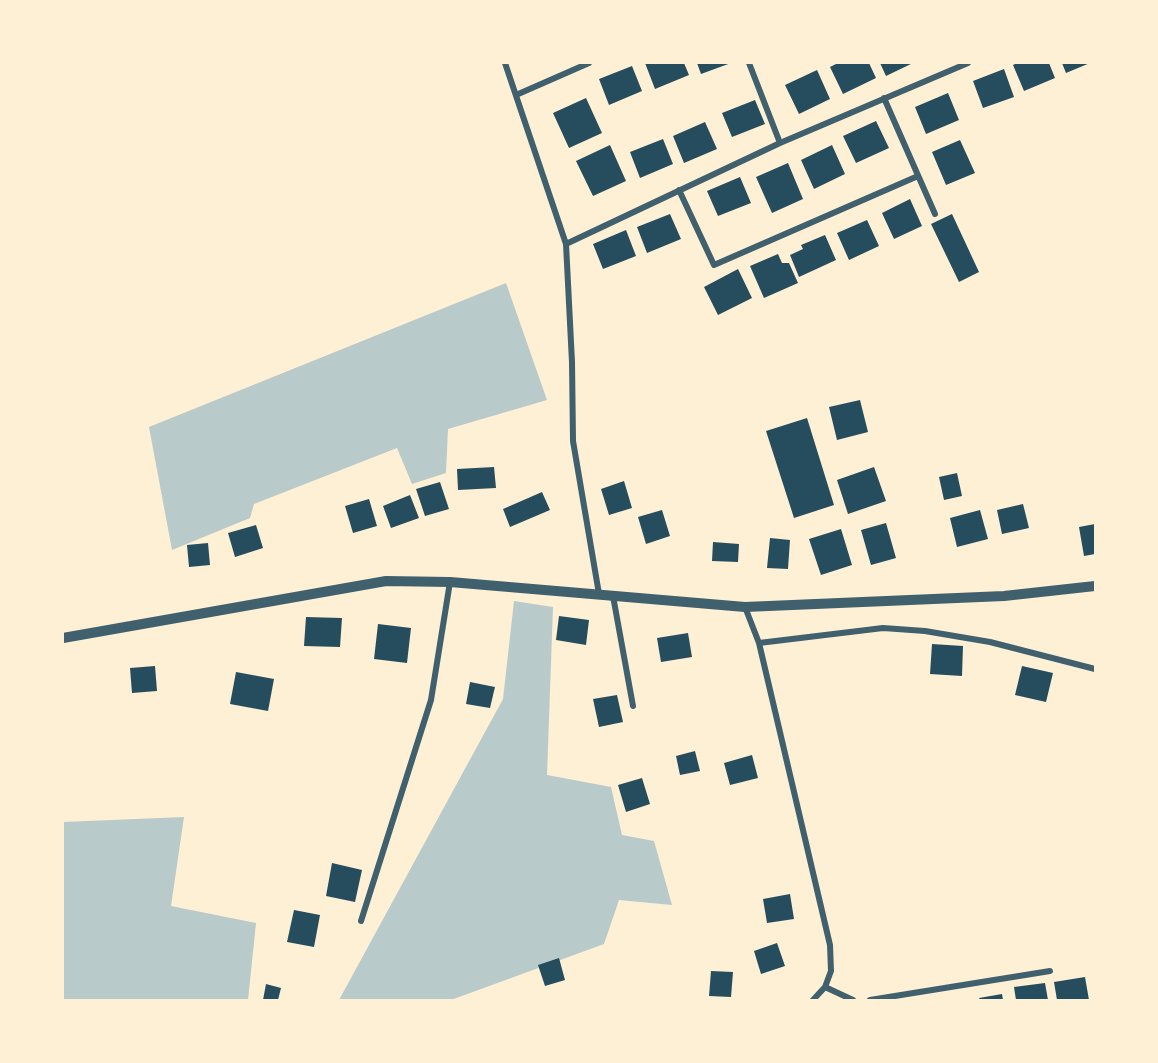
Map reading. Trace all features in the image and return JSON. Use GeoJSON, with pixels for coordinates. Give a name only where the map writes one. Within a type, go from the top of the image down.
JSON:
{"type":"FeatureCollection","features":[{"type":"Feature","properties":{"kind":"street"},"geometry":{"type":"LineString","coordinates":[[505,63],[566,244],[572,362],[573,441],[599,594]]}},
{"type":"Feature","properties":{"kind":"street"},"geometry":{"type":"LineString","coordinates":[[516,95],[588,63]]}},
{"type":"Feature","properties":{"kind":"street"},"geometry":{"type":"LineString","coordinates":[[748,63],[780,143]]}},
{"type":"Feature","properties":{"kind":"street"},"geometry":{"type":"LineString","coordinates":[[566,244],[780,143],[968,63]]}},
{"type":"Feature","properties":{"kind":"street"},"geometry":{"type":"LineString","coordinates":[[885,98],[935,214]]}},
{"type":"Feature","properties":{"kind":"street"},"geometry":{"type":"LineString","coordinates":[[679,190],[714,265],[918,176]]}},
{"type":"Feature","properties":{"kind":"street"},"geometry":{"type":"LineString","coordinates":[[63,638],[386,582],[450,582],[745,607],[1004,596],[1095,586]]}},
{"type":"Feature","properties":{"kind":"street"},"geometry":{"type":"LineString","coordinates":[[361,921],[431,700],[450,582]]}},
{"type":"Feature","properties":{"kind":"street"},"geometry":{"type":"LineString","coordinates":[[613,596],[633,706]]}},
{"type":"Feature","properties":{"kind":"street"},"geometry":{"type":"LineString","coordinates":[[745,607],[759,643],[830,945],[831,971],[825,987],[813,1000]]}},
{"type":"Feature","properties":{"kind":"street"},"geometry":{"type":"LineString","coordinates":[[759,643],[883,628],[925,631],[990,642],[1095,669]]}},
{"type":"Feature","properties":{"kind":"street"},"geometry":{"type":"LineString","coordinates":[[870,1000],[1050,971]]}},
{"type":"Feature","properties":{"kind":"street"},"geometry":{"type":"LineString","coordinates":[[825,987],[853,1000]]}},
{"type":"Feature","properties":{"kind":"shaded area"},"geometry":{"type":"Polygon","coordinates":[[[506,283],[547,400],[448,429],[446,473],[412,484],[397,448],[254,504],[250,518],[172,550],[149,427],[506,283]]]}},
{"type":"Feature","properties":{"kind":"shaded area"},"geometry":{"type":"Polygon","coordinates":[[[514,601],[553,607],[547,775],[611,787],[622,835],[654,841],[672,905],[619,900],[604,944],[451,1000],[339,1000],[503,699],[514,601]]]}},
{"type":"Feature","properties":{"kind":"shaded area"},"geometry":{"type":"Polygon","coordinates":[[[184,817],[171,906],[256,923],[248,1000],[63,1000],[63,822],[184,817]]]}},
{"type":"Feature","properties":{"kind":"building"},"geometry":{"type":"Polygon","coordinates":[[[645,63],[684,63],[689,75],[655,89],[645,63]]]}},
{"type":"Feature","properties":{"kind":"building"},"geometry":{"type":"Polygon","coordinates":[[[697,63],[731,63],[701,74],[697,63]]]}},
{"type":"Feature","properties":{"kind":"building"},"geometry":{"type":"Polygon","coordinates":[[[838,63],[869,63],[876,78],[843,94],[830,67],[838,63]]]}},
{"type":"Feature","properties":{"kind":"building"},"geometry":{"type":"Polygon","coordinates":[[[880,63],[913,63],[886,76],[880,63]]]}},
{"type":"Feature","properties":{"kind":"building"},"geometry":{"type":"Polygon","coordinates":[[[1049,63],[1055,78],[1024,91],[1013,65],[1049,63]]]}},
{"type":"Feature","properties":{"kind":"building"},"geometry":{"type":"Polygon","coordinates":[[[1062,63],[1090,63],[1066,73],[1062,63]]]}},
{"type":"Feature","properties":{"kind":"building"},"geometry":{"type":"Polygon","coordinates":[[[632,66],[642,91],[609,105],[599,79],[632,66]]]}},
{"type":"Feature","properties":{"kind":"building"},"geometry":{"type":"Polygon","coordinates":[[[1004,69],[1014,97],[983,108],[973,81],[1004,69]]]}},
{"type":"Feature","properties":{"kind":"building"},"geometry":{"type":"Polygon","coordinates":[[[817,70],[830,99],[799,114],[785,85],[817,70]]]}},
{"type":"Feature","properties":{"kind":"building"},"geometry":{"type":"Polygon","coordinates":[[[948,93],[959,120],[926,134],[915,107],[948,93]]]}},
{"type":"Feature","properties":{"kind":"building"},"geometry":{"type":"Polygon","coordinates":[[[586,98],[602,133],[569,148],[553,113],[586,98]]]}},
{"type":"Feature","properties":{"kind":"building"},"geometry":{"type":"Polygon","coordinates":[[[755,100],[765,124],[732,137],[722,113],[755,100]]]}},
{"type":"Feature","properties":{"kind":"building"},"geometry":{"type":"Polygon","coordinates":[[[876,121],[889,148],[856,163],[843,136],[876,121]]]}},
{"type":"Feature","properties":{"kind":"building"},"geometry":{"type":"Polygon","coordinates":[[[705,122],[717,149],[684,163],[673,136],[705,122]]]}},
{"type":"Feature","properties":{"kind":"building"},"geometry":{"type":"Polygon","coordinates":[[[663,139],[673,164],[640,178],[630,152],[663,139]]]}},
{"type":"Feature","properties":{"kind":"building"},"geometry":{"type":"Polygon","coordinates":[[[960,140],[975,173],[946,185],[932,152],[960,140]]]}},
{"type":"Feature","properties":{"kind":"building"},"geometry":{"type":"Polygon","coordinates":[[[610,145],[626,181],[593,196],[576,161],[610,145]]]}},
{"type":"Feature","properties":{"kind":"building"},"geometry":{"type":"Polygon","coordinates":[[[832,145],[845,174],[814,189],[801,160],[832,145]]]}},
{"type":"Feature","properties":{"kind":"building"},"geometry":{"type":"Polygon","coordinates":[[[788,163],[803,199],[772,213],[756,177],[788,163]]]}},
{"type":"Feature","properties":{"kind":"building"},"geometry":{"type":"Polygon","coordinates":[[[740,177],[751,203],[718,216],[707,191],[740,177]]]}},
{"type":"Feature","properties":{"kind":"building"},"geometry":{"type":"Polygon","coordinates":[[[910,199],[922,226],[894,239],[882,213],[910,199]]]}},
{"type":"Feature","properties":{"kind":"building"},"geometry":{"type":"Polygon","coordinates":[[[670,214],[681,239],[647,253],[637,227],[670,214]]]}},
{"type":"Feature","properties":{"kind":"building"},"geometry":{"type":"Polygon","coordinates":[[[952,214],[979,272],[959,282],[931,224],[952,214]]]}},
{"type":"Feature","properties":{"kind":"building"},"geometry":{"type":"Polygon","coordinates":[[[867,220],[879,246],[849,260],[837,233],[867,220]]]}},
{"type":"Feature","properties":{"kind":"building"},"geometry":{"type":"Polygon","coordinates":[[[626,230],[636,256],[603,269],[593,244],[626,230]]]}},
{"type":"Feature","properties":{"kind":"building"},"geometry":{"type":"Polygon","coordinates":[[[825,235],[836,260],[799,277],[790,255],[803,249],[801,245],[825,235]]]}},
{"type":"Feature","properties":{"kind":"building"},"geometry":{"type":"Polygon","coordinates":[[[778,254],[782,263],[789,263],[798,283],[764,298],[750,266],[778,254]]]}},
{"type":"Feature","properties":{"kind":"building"},"geometry":{"type":"Polygon","coordinates":[[[738,269],[752,298],[718,315],[704,287],[738,269]]]}},
{"type":"Feature","properties":{"kind":"building"},"geometry":{"type":"Polygon","coordinates":[[[860,400],[868,432],[837,440],[829,407],[860,400]]]}},
{"type":"Feature","properties":{"kind":"building"},"geometry":{"type":"Polygon","coordinates":[[[807,418],[834,505],[794,518],[766,431],[807,418]]]}},
{"type":"Feature","properties":{"kind":"building"},"geometry":{"type":"Polygon","coordinates":[[[494,467],[496,488],[458,490],[457,469],[494,467]]]}},
{"type":"Feature","properties":{"kind":"building"},"geometry":{"type":"Polygon","coordinates":[[[874,467],[886,501],[848,514],[837,480],[874,467]]]}},
{"type":"Feature","properties":{"kind":"building"},"geometry":{"type":"Polygon","coordinates":[[[957,473],[962,496],[944,500],[939,477],[957,473]]]}},
{"type":"Feature","properties":{"kind":"building"},"geometry":{"type":"Polygon","coordinates":[[[624,481],[632,508],[609,515],[601,489],[624,481]]]}},
{"type":"Feature","properties":{"kind":"building"},"geometry":{"type":"Polygon","coordinates":[[[440,482],[449,509],[425,516],[416,489],[440,482]]]}},
{"type":"Feature","properties":{"kind":"building"},"geometry":{"type":"Polygon","coordinates":[[[542,492],[550,510],[510,527],[503,509],[542,492]]]}},
{"type":"Feature","properties":{"kind":"building"},"geometry":{"type":"Polygon","coordinates":[[[410,495],[419,518],[391,528],[383,506],[410,495]]]}},
{"type":"Feature","properties":{"kind":"building"},"geometry":{"type":"Polygon","coordinates":[[[369,499],[377,526],[353,533],[345,506],[369,499]]]}},
{"type":"Feature","properties":{"kind":"building"},"geometry":{"type":"Polygon","coordinates":[[[1023,504],[1029,528],[1002,534],[997,510],[1023,504]]]}},
{"type":"Feature","properties":{"kind":"building"},"geometry":{"type":"Polygon","coordinates":[[[662,510],[670,536],[646,544],[638,517],[662,510]]]}},
{"type":"Feature","properties":{"kind":"building"},"geometry":{"type":"Polygon","coordinates":[[[980,510],[988,539],[957,547],[950,518],[980,510]]]}},
{"type":"Feature","properties":{"kind":"building"},"geometry":{"type":"Polygon","coordinates":[[[886,523],[896,558],[871,565],[861,530],[886,523]]]}},
{"type":"Feature","properties":{"kind":"building"},"geometry":{"type":"Polygon","coordinates":[[[1095,524],[1095,554],[1084,556],[1079,527],[1095,524]]]}},
{"type":"Feature","properties":{"kind":"building"},"geometry":{"type":"Polygon","coordinates":[[[256,525],[263,548],[235,557],[228,533],[256,525]]]}},
{"type":"Feature","properties":{"kind":"building"},"geometry":{"type":"Polygon","coordinates":[[[841,529],[852,565],[821,575],[809,539],[841,529]]]}},
{"type":"Feature","properties":{"kind":"building"},"geometry":{"type":"Polygon","coordinates":[[[770,538],[790,540],[788,569],[767,568],[770,538]]]}},
{"type":"Feature","properties":{"kind":"building"},"geometry":{"type":"Polygon","coordinates":[[[713,542],[739,544],[738,562],[712,561],[713,542]]]}},
{"type":"Feature","properties":{"kind":"building"},"geometry":{"type":"Polygon","coordinates":[[[208,543],[210,565],[189,567],[187,545],[208,543]]]}},
{"type":"Feature","properties":{"kind":"building"},"geometry":{"type":"Polygon","coordinates":[[[559,616],[589,620],[586,645],[556,640],[559,616]]]}},
{"type":"Feature","properties":{"kind":"building"},"geometry":{"type":"Polygon","coordinates":[[[306,617],[342,618],[340,647],[304,646],[306,617]]]}},
{"type":"Feature","properties":{"kind":"building"},"geometry":{"type":"Polygon","coordinates":[[[378,624],[411,628],[407,663],[374,659],[378,624]]]}},
{"type":"Feature","properties":{"kind":"building"},"geometry":{"type":"Polygon","coordinates":[[[688,633],[692,657],[661,662],[657,638],[688,633]]]}},
{"type":"Feature","properties":{"kind":"building"},"geometry":{"type":"Polygon","coordinates":[[[932,644],[963,646],[962,676],[930,674],[932,644]]]}},
{"type":"Feature","properties":{"kind":"building"},"geometry":{"type":"Polygon","coordinates":[[[155,666],[157,691],[132,693],[130,668],[155,666]]]}},
{"type":"Feature","properties":{"kind":"building"},"geometry":{"type":"Polygon","coordinates":[[[1022,666],[1053,673],[1046,702],[1015,695],[1022,666]]]}},
{"type":"Feature","properties":{"kind":"building"},"geometry":{"type":"Polygon","coordinates":[[[236,672],[274,679],[268,711],[230,704],[236,672]]]}},
{"type":"Feature","properties":{"kind":"building"},"geometry":{"type":"Polygon","coordinates":[[[470,682],[495,687],[490,708],[466,704],[470,682]]]}},
{"type":"Feature","properties":{"kind":"building"},"geometry":{"type":"Polygon","coordinates":[[[617,695],[623,722],[599,727],[593,699],[617,695]]]}},
{"type":"Feature","properties":{"kind":"building"},"geometry":{"type":"Polygon","coordinates":[[[695,751],[700,771],[680,775],[676,756],[695,751]]]}},
{"type":"Feature","properties":{"kind":"building"},"geometry":{"type":"Polygon","coordinates":[[[752,755],[758,778],[730,785],[724,763],[752,755]]]}},
{"type":"Feature","properties":{"kind":"building"},"geometry":{"type":"Polygon","coordinates":[[[642,778],[650,804],[626,812],[618,785],[642,778]]]}},
{"type":"Feature","properties":{"kind":"building"},"geometry":{"type":"Polygon","coordinates":[[[332,863],[362,870],[355,902],[326,896],[332,863]]]}},
{"type":"Feature","properties":{"kind":"building"},"geometry":{"type":"Polygon","coordinates":[[[790,894],[794,919],[767,923],[763,899],[790,894]]]}},
{"type":"Feature","properties":{"kind":"building"},"geometry":{"type":"Polygon","coordinates":[[[294,910],[320,915],[314,947],[287,942],[294,910]]]}},
{"type":"Feature","properties":{"kind":"building"},"geometry":{"type":"Polygon","coordinates":[[[777,943],[785,966],[761,974],[754,951],[777,943]]]}},
{"type":"Feature","properties":{"kind":"building"},"geometry":{"type":"Polygon","coordinates":[[[559,958],[565,980],[545,986],[538,965],[559,958]]]}},
{"type":"Feature","properties":{"kind":"building"},"geometry":{"type":"Polygon","coordinates":[[[711,971],[733,972],[731,997],[709,996],[711,971]]]}},
{"type":"Feature","properties":{"kind":"building"},"geometry":{"type":"Polygon","coordinates":[[[1085,977],[1089,1000],[1057,1000],[1054,982],[1085,977]]]}},
{"type":"Feature","properties":{"kind":"building"},"geometry":{"type":"Polygon","coordinates":[[[1045,983],[1048,1000],[1016,1000],[1014,987],[1045,983]]]}},
{"type":"Feature","properties":{"kind":"building"},"geometry":{"type":"Polygon","coordinates":[[[266,984],[281,988],[278,1000],[263,1000],[266,984]]]}},
{"type":"Feature","properties":{"kind":"building"},"geometry":{"type":"Polygon","coordinates":[[[1002,994],[1003,1000],[980,1000],[979,998],[1002,994]]]}}]}
